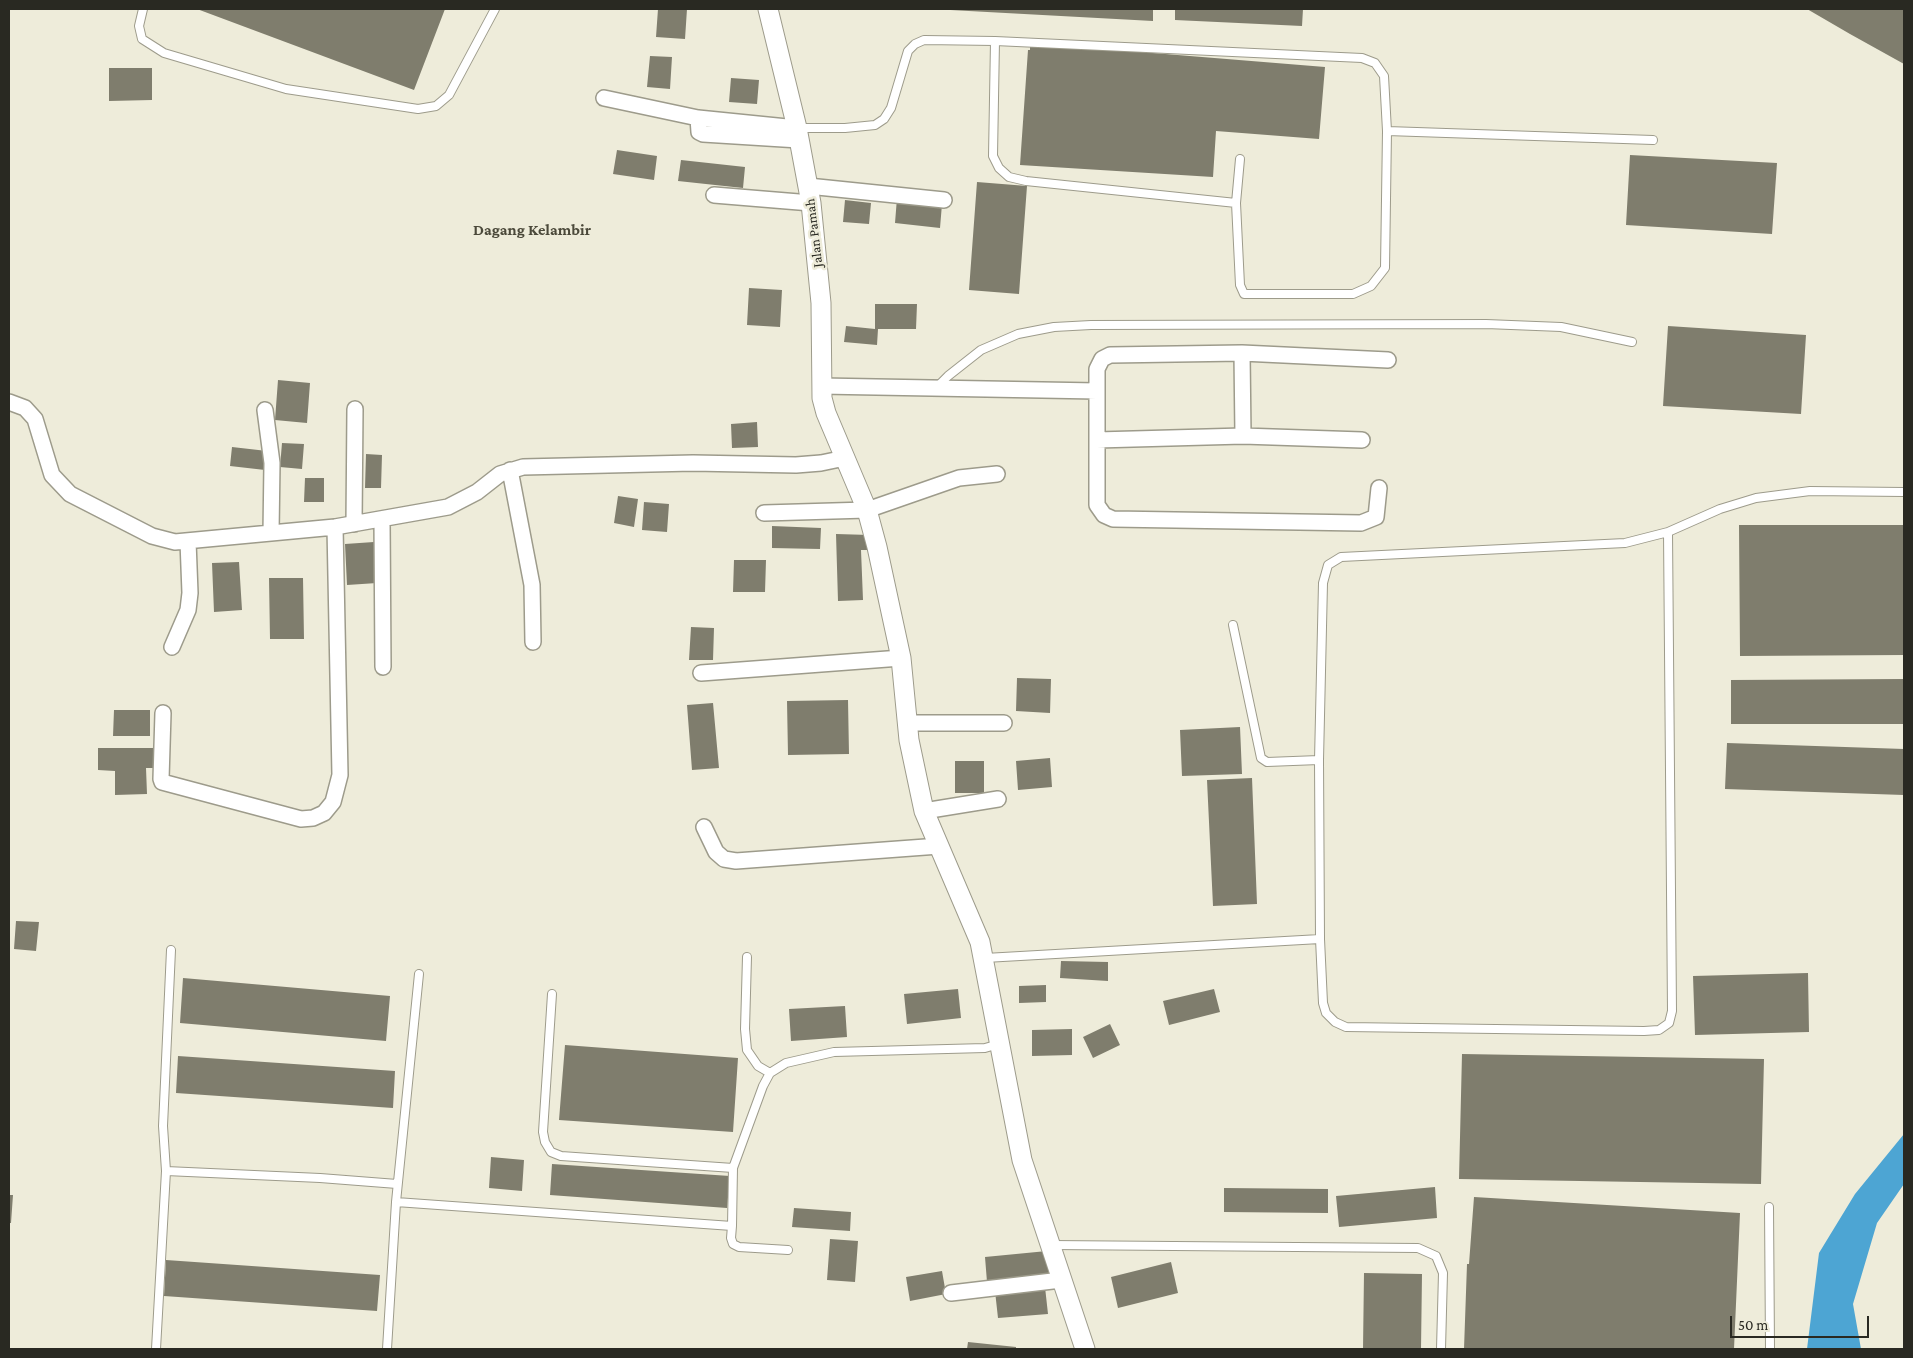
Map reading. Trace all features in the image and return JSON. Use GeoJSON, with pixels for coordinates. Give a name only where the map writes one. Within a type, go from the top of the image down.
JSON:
{"type":"FeatureCollection","features":[{"type":"Feature","properties":{"kind":"street","name":"Jalan Pamah"},"geometry":{"type":"LineString","coordinates":[[768,9],[798,134],[809,195],[820,285],[821,386],[826,414],[867,510],[886,582],[901,658],[907,723],[924,811],[970,913],[985,958],[999,1044],[1022,1160],[1085,1349]]}},
{"type":"Feature","properties":{"kind":"street"},"geometry":{"type":"LineString","coordinates":[[604,98],[698,118],[798,134]]}},
{"type":"Feature","properties":{"kind":"street"},"geometry":{"type":"LineString","coordinates":[[714,194],[944,200]]}},
{"type":"Feature","properties":{"kind":"street"},"geometry":{"type":"LineString","coordinates":[[1242,353],[1243,436]]}},
{"type":"Feature","properties":{"kind":"street"},"geometry":{"type":"LineString","coordinates":[[1379,488],[1376,517],[1361,523],[1114,519],[1104,515],[1097,505],[1097,369],[1102,359],[1110,355],[1242,353],[1388,360]]}},
{"type":"Feature","properties":{"kind":"street"},"geometry":{"type":"LineString","coordinates":[[821,386],[1097,390]]}},
{"type":"Feature","properties":{"kind":"street"},"geometry":{"type":"LineString","coordinates":[[9,402],[25,408],[35,419],[52,475],[70,494],[152,536],[175,542],[354,524],[448,507],[478,492],[500,474],[523,467],[693,463],[808,465],[845,458]]}},
{"type":"Feature","properties":{"kind":"street"},"geometry":{"type":"LineString","coordinates":[[354,524],[355,408]]}},
{"type":"Feature","properties":{"kind":"street"},"geometry":{"type":"LineString","coordinates":[[265,410],[272,463],[270,533]]}},
{"type":"Feature","properties":{"kind":"street"},"geometry":{"type":"LineString","coordinates":[[1097,440],[1243,436],[1362,440]]}},
{"type":"Feature","properties":{"kind":"street"},"geometry":{"type":"LineString","coordinates":[[510,470],[532,585],[533,642]]}},
{"type":"Feature","properties":{"kind":"street"},"geometry":{"type":"LineString","coordinates":[[764,512],[867,510],[959,478],[997,474]]}},
{"type":"Feature","properties":{"kind":"street"},"geometry":{"type":"LineString","coordinates":[[382,520],[383,667]]}},
{"type":"Feature","properties":{"kind":"street"},"geometry":{"type":"LineString","coordinates":[[163,713],[160,779],[162,782],[301,819],[313,818],[324,813],[333,802],[340,775],[335,526]]}},
{"type":"Feature","properties":{"kind":"street"},"geometry":{"type":"LineString","coordinates":[[172,647],[188,610],[190,593],[188,541]]}},
{"type":"Feature","properties":{"kind":"street"},"geometry":{"type":"LineString","coordinates":[[701,673],[901,658]]}},
{"type":"Feature","properties":{"kind":"street"},"geometry":{"type":"LineString","coordinates":[[907,723],[1004,722]]}},
{"type":"Feature","properties":{"kind":"street"},"geometry":{"type":"LineString","coordinates":[[924,811],[998,799]]}},
{"type":"Feature","properties":{"kind":"street"},"geometry":{"type":"LineString","coordinates":[[704,828],[716,852],[724,859],[736,861],[939,846]]}},
{"type":"Feature","properties":{"kind":"street"},"geometry":{"type":"LineString","coordinates":[[951,1293],[1061,1280]]}},
{"type":"Feature","properties":{"kind":"lane"},"geometry":{"type":"LineString","coordinates":[[144,9],[139,26],[142,39],[164,53],[286,89],[418,109],[436,106],[449,95],[495,9]]}},
{"type":"Feature","properties":{"kind":"lane"},"geometry":{"type":"LineString","coordinates":[[798,134],[875,125],[884,119],[891,108],[908,50],[924,40],[995,41],[1362,58],[1375,63],[1384,76],[1387,130],[1384,268],[1372,286],[1353,294],[1244,294],[1240,285],[1236,203],[1240,159]]}},
{"type":"Feature","properties":{"kind":"lane"},"geometry":{"type":"LineString","coordinates":[[995,41],[992,156],[998,168],[1009,177],[1026,181],[1236,203]]}},
{"type":"Feature","properties":{"kind":"lane"},"geometry":{"type":"LineString","coordinates":[[1387,130],[1653,140]]}},
{"type":"Feature","properties":{"kind":"lane"},"geometry":{"type":"LineString","coordinates":[[936,388],[980,350],[1018,334],[1054,327],[1092,325],[1486,324],[1561,327],[1632,342]]}},
{"type":"Feature","properties":{"kind":"lane"},"geometry":{"type":"LineString","coordinates":[[1668,532],[1672,1011],[1669,1023],[1659,1030],[1644,1031],[1346,1027],[1334,1022],[1326,1013],[1323,1003],[1320,938],[1319,760],[1323,583],[1328,565],[1341,557],[1625,543],[1668,532],[1720,509],[1756,498],[1810,491],[1904,492]]}},
{"type":"Feature","properties":{"kind":"lane"},"geometry":{"type":"LineString","coordinates":[[1232,625],[1261,758],[1267,762],[1319,760]]}},
{"type":"Feature","properties":{"kind":"lane"},"geometry":{"type":"LineString","coordinates":[[985,958],[1320,938]]}},
{"type":"Feature","properties":{"kind":"lane"},"geometry":{"type":"LineString","coordinates":[[156,1349],[166,1171],[164,1126],[170,950]]}},
{"type":"Feature","properties":{"kind":"lane"},"geometry":{"type":"LineString","coordinates":[[747,957],[745,1029],[747,1050],[758,1066],[770,1073]]}},
{"type":"Feature","properties":{"kind":"lane"},"geometry":{"type":"LineString","coordinates":[[387,1349],[397,1184],[419,974]]}},
{"type":"Feature","properties":{"kind":"lane"},"geometry":{"type":"LineString","coordinates":[[552,994],[543,1132],[544,1142],[551,1152],[561,1156],[733,1168]]}},
{"type":"Feature","properties":{"kind":"lane"},"geometry":{"type":"LineString","coordinates":[[788,1250],[739,1247],[733,1244],[731,1238],[733,1168],[763,1086],[770,1073],[786,1063],[834,1052],[985,1048],[999,1044]]}},
{"type":"Feature","properties":{"kind":"lane"},"geometry":{"type":"LineString","coordinates":[[166,1171],[320,1178],[397,1184]]}},
{"type":"Feature","properties":{"kind":"lane"},"geometry":{"type":"LineString","coordinates":[[396,1202],[732,1226]]}},
{"type":"Feature","properties":{"kind":"lane"},"geometry":{"type":"LineString","coordinates":[[1769,1207],[1770,1349]]}},
{"type":"Feature","properties":{"kind":"lane"},"geometry":{"type":"LineString","coordinates":[[1049,1245],[1418,1248],[1436,1256],[1443,1273],[1441,1349]]}},
{"type":"Feature","properties":{"kind":"water"},"geometry":{"type":"Polygon","coordinates":[[[1904,1134],[1904,1184],[1877,1223],[1853,1304],[1861,1349],[1807,1349],[1819,1253],[1855,1194],[1904,1134]]]}},
{"type":"Feature","properties":{"kind":"building"},"geometry":{"type":"Polygon","coordinates":[[[197,9],[445,9],[414,90],[197,9]]]}},
{"type":"Feature","properties":{"kind":"building"},"geometry":{"type":"Polygon","coordinates":[[[658,9],[687,9],[685,39],[656,37],[658,9]]]}},
{"type":"Feature","properties":{"kind":"building"},"geometry":{"type":"Polygon","coordinates":[[[932,9],[1153,9],[1153,21],[932,9]]]}},
{"type":"Feature","properties":{"kind":"building"},"geometry":{"type":"Polygon","coordinates":[[[1175,9],[1303,9],[1302,26],[1175,20],[1175,9]]]}},
{"type":"Feature","properties":{"kind":"building"},"geometry":{"type":"Polygon","coordinates":[[[1807,9],[1904,9],[1904,64],[1850,34],[1807,9]]]}},
{"type":"Feature","properties":{"kind":"building"},"geometry":{"type":"Polygon","coordinates":[[[1030,43],[1325,67],[1319,139],[1216,131],[1213,177],[1020,165],[1030,43]]]}},
{"type":"Feature","properties":{"kind":"building"},"geometry":{"type":"Polygon","coordinates":[[[650,56],[672,57],[670,89],[647,87],[650,56]]]}},
{"type":"Feature","properties":{"kind":"building"},"geometry":{"type":"Polygon","coordinates":[[[109,68],[152,68],[152,100],[109,101],[109,68]]]}},
{"type":"Feature","properties":{"kind":"building"},"geometry":{"type":"Polygon","coordinates":[[[731,78],[759,80],[757,104],[729,102],[731,78]]]}},
{"type":"Feature","properties":{"kind":"building"},"geometry":{"type":"Polygon","coordinates":[[[617,150],[657,156],[654,180],[613,174],[617,150]]]}},
{"type":"Feature","properties":{"kind":"building"},"geometry":{"type":"Polygon","coordinates":[[[1630,155],[1777,163],[1772,234],[1626,225],[1630,155]]]}},
{"type":"Feature","properties":{"kind":"building"},"geometry":{"type":"Polygon","coordinates":[[[681,160],[745,167],[743,188],[678,181],[681,160]]]}},
{"type":"Feature","properties":{"kind":"building"},"geometry":{"type":"Polygon","coordinates":[[[977,182],[1027,186],[1019,294],[969,290],[977,182]]]}},
{"type":"Feature","properties":{"kind":"building"},"geometry":{"type":"Polygon","coordinates":[[[897,198],[942,204],[940,228],[895,223],[897,198]]]}},
{"type":"Feature","properties":{"kind":"building"},"geometry":{"type":"Polygon","coordinates":[[[845,200],[871,203],[869,224],[843,222],[845,200]]]}},
{"type":"Feature","properties":{"kind":"building"},"geometry":{"type":"Polygon","coordinates":[[[749,288],[782,290],[780,327],[747,325],[749,288]]]}},
{"type":"Feature","properties":{"kind":"building"},"geometry":{"type":"Polygon","coordinates":[[[875,304],[917,304],[916,329],[878,329],[877,345],[844,342],[846,326],[875,329],[875,304]]]}},
{"type":"Feature","properties":{"kind":"building"},"geometry":{"type":"Polygon","coordinates":[[[1668,326],[1806,335],[1801,414],[1663,406],[1668,326]]]}},
{"type":"Feature","properties":{"kind":"building"},"geometry":{"type":"Polygon","coordinates":[[[278,380],[310,383],[307,423],[275,420],[278,380]]]}},
{"type":"Feature","properties":{"kind":"building"},"geometry":{"type":"Polygon","coordinates":[[[757,422],[758,447],[732,448],[731,424],[757,422]]]}},
{"type":"Feature","properties":{"kind":"building"},"geometry":{"type":"Polygon","coordinates":[[[282,443],[304,444],[302,469],[280,467],[282,443]]]}},
{"type":"Feature","properties":{"kind":"building"},"geometry":{"type":"Polygon","coordinates":[[[232,447],[267,451],[265,470],[230,466],[232,447]]]}},
{"type":"Feature","properties":{"kind":"building"},"geometry":{"type":"Polygon","coordinates":[[[366,454],[382,455],[381,488],[365,488],[366,454]]]}},
{"type":"Feature","properties":{"kind":"building"},"geometry":{"type":"Polygon","coordinates":[[[305,478],[324,478],[324,502],[304,502],[305,478]]]}},
{"type":"Feature","properties":{"kind":"building"},"geometry":{"type":"Polygon","coordinates":[[[618,496],[638,499],[634,527],[614,523],[618,496]]]}},
{"type":"Feature","properties":{"kind":"building"},"geometry":{"type":"Polygon","coordinates":[[[644,502],[669,504],[667,532],[642,530],[644,502]]]}},
{"type":"Feature","properties":{"kind":"building"},"geometry":{"type":"Polygon","coordinates":[[[1739,525],[1904,525],[1904,655],[1740,656],[1739,525]]]}},
{"type":"Feature","properties":{"kind":"building"},"geometry":{"type":"Polygon","coordinates":[[[772,526],[821,528],[820,549],[772,548],[772,526]]]}},
{"type":"Feature","properties":{"kind":"building"},"geometry":{"type":"Polygon","coordinates":[[[836,534],[870,535],[869,550],[861,550],[863,600],[838,601],[836,534]]]}},
{"type":"Feature","properties":{"kind":"building"},"geometry":{"type":"Polygon","coordinates":[[[374,542],[377,583],[347,585],[345,544],[374,542]]]}},
{"type":"Feature","properties":{"kind":"building"},"geometry":{"type":"Polygon","coordinates":[[[734,560],[766,560],[765,592],[733,592],[734,560]]]}},
{"type":"Feature","properties":{"kind":"building"},"geometry":{"type":"Polygon","coordinates":[[[239,562],[242,610],[214,612],[212,563],[239,562]]]}},
{"type":"Feature","properties":{"kind":"building"},"geometry":{"type":"Polygon","coordinates":[[[269,578],[303,578],[304,639],[270,639],[269,578]]]}},
{"type":"Feature","properties":{"kind":"building"},"geometry":{"type":"Polygon","coordinates":[[[691,627],[714,628],[713,660],[689,660],[691,627]]]}},
{"type":"Feature","properties":{"kind":"building"},"geometry":{"type":"Polygon","coordinates":[[[1017,678],[1051,679],[1050,713],[1016,711],[1017,678]]]}},
{"type":"Feature","properties":{"kind":"building"},"geometry":{"type":"Polygon","coordinates":[[[1904,679],[1904,724],[1731,724],[1731,680],[1904,679]]]}},
{"type":"Feature","properties":{"kind":"building"},"geometry":{"type":"Polygon","coordinates":[[[848,700],[849,754],[788,755],[787,701],[848,700]]]}},
{"type":"Feature","properties":{"kind":"building"},"geometry":{"type":"Polygon","coordinates":[[[713,703],[719,768],[692,770],[687,705],[713,703]]]}},
{"type":"Feature","properties":{"kind":"building"},"geometry":{"type":"Polygon","coordinates":[[[114,710],[150,710],[150,736],[113,736],[114,710]]]}},
{"type":"Feature","properties":{"kind":"building"},"geometry":{"type":"Polygon","coordinates":[[[1240,727],[1242,774],[1182,776],[1180,730],[1240,727]]]}},
{"type":"Feature","properties":{"kind":"building"},"geometry":{"type":"Polygon","coordinates":[[[1727,743],[1904,749],[1904,795],[1725,789],[1727,743]]]}},
{"type":"Feature","properties":{"kind":"building"},"geometry":{"type":"Polygon","coordinates":[[[98,748],[153,748],[153,768],[146,768],[147,794],[115,795],[115,771],[98,770],[98,748]]]}},
{"type":"Feature","properties":{"kind":"building"},"geometry":{"type":"Polygon","coordinates":[[[1050,758],[1052,787],[1018,790],[1016,761],[1050,758]]]}},
{"type":"Feature","properties":{"kind":"building"},"geometry":{"type":"Polygon","coordinates":[[[955,761],[984,761],[984,793],[955,793],[955,761]]]}},
{"type":"Feature","properties":{"kind":"building"},"geometry":{"type":"Polygon","coordinates":[[[1252,778],[1257,904],[1213,906],[1207,780],[1252,778]]]}},
{"type":"Feature","properties":{"kind":"building"},"geometry":{"type":"Polygon","coordinates":[[[16,921],[39,922],[36,951],[14,949],[16,921]]]}},
{"type":"Feature","properties":{"kind":"building"},"geometry":{"type":"Polygon","coordinates":[[[1061,961],[1108,962],[1108,981],[1060,978],[1061,961]]]}},
{"type":"Feature","properties":{"kind":"building"},"geometry":{"type":"Polygon","coordinates":[[[1808,973],[1809,1032],[1695,1035],[1693,976],[1808,973]]]}},
{"type":"Feature","properties":{"kind":"building"},"geometry":{"type":"Polygon","coordinates":[[[183,978],[390,996],[386,1041],[180,1023],[183,978]]]}},
{"type":"Feature","properties":{"kind":"building"},"geometry":{"type":"Polygon","coordinates":[[[1046,985],[1046,1002],[1019,1003],[1019,986],[1046,985]]]}},
{"type":"Feature","properties":{"kind":"building"},"geometry":{"type":"Polygon","coordinates":[[[958,989],[961,1018],[907,1024],[904,994],[958,989]]]}},
{"type":"Feature","properties":{"kind":"building"},"geometry":{"type":"Polygon","coordinates":[[[1214,989],[1220,1012],[1169,1025],[1163,1001],[1214,989]]]}},
{"type":"Feature","properties":{"kind":"building"},"geometry":{"type":"Polygon","coordinates":[[[845,1006],[847,1037],[791,1041],[789,1009],[845,1006]]]}},
{"type":"Feature","properties":{"kind":"building"},"geometry":{"type":"Polygon","coordinates":[[[1110,1024],[1120,1045],[1093,1058],[1083,1037],[1110,1024]]]}},
{"type":"Feature","properties":{"kind":"building"},"geometry":{"type":"Polygon","coordinates":[[[1072,1029],[1072,1055],[1032,1056],[1032,1030],[1072,1029]]]}},
{"type":"Feature","properties":{"kind":"building"},"geometry":{"type":"Polygon","coordinates":[[[565,1045],[738,1058],[733,1132],[559,1120],[565,1045]]]}},
{"type":"Feature","properties":{"kind":"building"},"geometry":{"type":"Polygon","coordinates":[[[1462,1054],[1764,1059],[1761,1184],[1459,1179],[1462,1054]]]}},
{"type":"Feature","properties":{"kind":"building"},"geometry":{"type":"Polygon","coordinates":[[[178,1056],[395,1071],[393,1108],[176,1093],[178,1056]]]}},
{"type":"Feature","properties":{"kind":"building"},"geometry":{"type":"Polygon","coordinates":[[[491,1157],[524,1160],[522,1191],[489,1188],[491,1157]]]}},
{"type":"Feature","properties":{"kind":"building"},"geometry":{"type":"Polygon","coordinates":[[[552,1164],[730,1176],[727,1208],[550,1195],[552,1164]]]}},
{"type":"Feature","properties":{"kind":"building"},"geometry":{"type":"Polygon","coordinates":[[[1435,1187],[1437,1218],[1339,1227],[1336,1196],[1435,1187]]]}},
{"type":"Feature","properties":{"kind":"building"},"geometry":{"type":"Polygon","coordinates":[[[1224,1188],[1328,1189],[1328,1213],[1224,1212],[1224,1188]]]}},
{"type":"Feature","properties":{"kind":"building"},"geometry":{"type":"Polygon","coordinates":[[[9,1195],[13,1195],[11,1223],[9,1223],[9,1195]]]}},
{"type":"Feature","properties":{"kind":"building"},"geometry":{"type":"Polygon","coordinates":[[[1474,1197],[1740,1213],[1734,1349],[1464,1349],[1467,1264],[1469,1264],[1474,1197]]]}},
{"type":"Feature","properties":{"kind":"building"},"geometry":{"type":"Polygon","coordinates":[[[794,1208],[851,1212],[850,1231],[792,1227],[794,1208]]]}},
{"type":"Feature","properties":{"kind":"building"},"geometry":{"type":"Polygon","coordinates":[[[830,1239],[858,1241],[855,1282],[827,1280],[830,1239]]]}},
{"type":"Feature","properties":{"kind":"building"},"geometry":{"type":"Polygon","coordinates":[[[1047,1251],[1049,1276],[987,1282],[985,1257],[1047,1251]]]}},
{"type":"Feature","properties":{"kind":"building"},"geometry":{"type":"Polygon","coordinates":[[[166,1260],[380,1275],[377,1311],[164,1296],[166,1260]]]}},
{"type":"Feature","properties":{"kind":"building"},"geometry":{"type":"Polygon","coordinates":[[[1171,1262],[1178,1293],[1118,1308],[1111,1277],[1171,1262]]]}},
{"type":"Feature","properties":{"kind":"building"},"geometry":{"type":"Polygon","coordinates":[[[942,1271],[946,1294],[910,1301],[906,1277],[942,1271]]]}},
{"type":"Feature","properties":{"kind":"building"},"geometry":{"type":"Polygon","coordinates":[[[1364,1273],[1422,1274],[1421,1349],[1363,1349],[1364,1273]]]}},
{"type":"Feature","properties":{"kind":"building"},"geometry":{"type":"Polygon","coordinates":[[[1045,1287],[1048,1314],[998,1318],[995,1291],[1045,1287]]]}},
{"type":"Feature","properties":{"kind":"building"},"geometry":{"type":"Polygon","coordinates":[[[968,1342],[1016,1347],[1016,1349],[967,1349],[968,1342]]]}},
{"type":"Feature","properties":{"kind":"district","name":"Dagang Kelambir"},"geometry":{"type":"Point","coordinates":[532,230]}}]}
